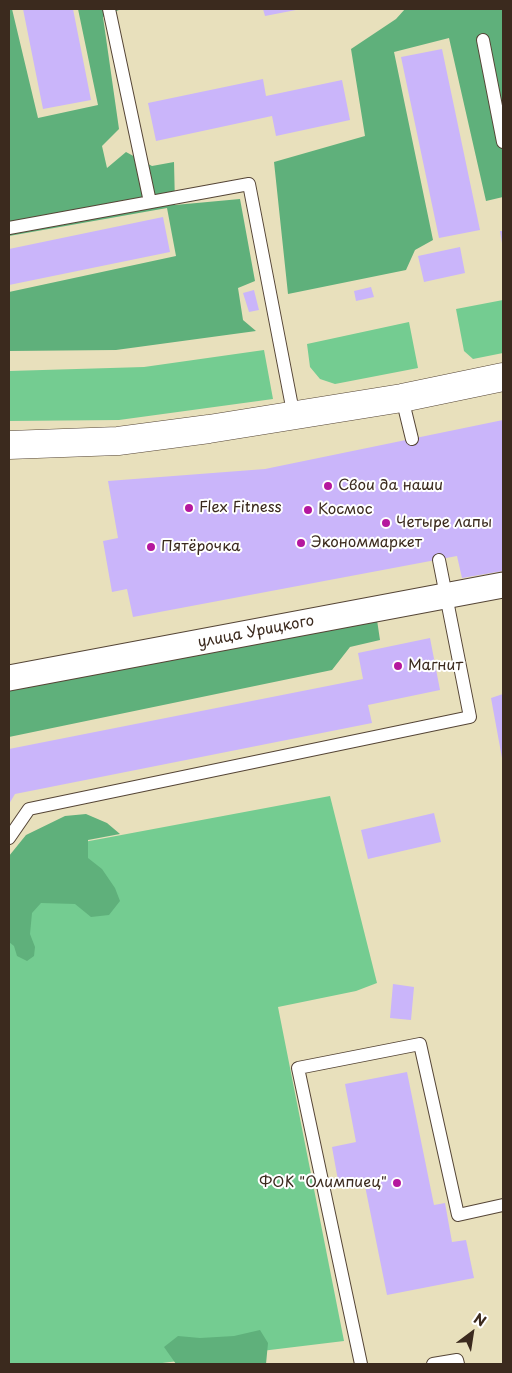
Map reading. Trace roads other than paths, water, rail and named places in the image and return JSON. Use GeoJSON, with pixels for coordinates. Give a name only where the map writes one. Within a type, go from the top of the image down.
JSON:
{"type":"FeatureCollection","features":[{"type":"Feature","properties":{"kind":"street"},"geometry":{"type":"LineString","coordinates":[[9,445],[118,440],[294,417],[402,398],[503,377]]}},
{"type":"Feature","properties":{"kind":"street","name":"улица Урицкого"},"geometry":{"type":"LineString","coordinates":[[9,678],[503,585]]}},
{"type":"Feature","properties":{"kind":"lane"},"geometry":{"type":"LineString","coordinates":[[109,9],[150,202]]}},
{"type":"Feature","properties":{"kind":"lane"},"geometry":{"type":"LineString","coordinates":[[483,40],[503,142]]}},
{"type":"Feature","properties":{"kind":"lane"},"geometry":{"type":"LineString","coordinates":[[9,228],[249,184],[294,417]]}},
{"type":"Feature","properties":{"kind":"lane"},"geometry":{"type":"LineString","coordinates":[[402,398],[412,439]]}},
{"type":"Feature","properties":{"kind":"lane"},"geometry":{"type":"LineString","coordinates":[[9,838],[28,809],[470,718],[439,560]]}},
{"type":"Feature","properties":{"kind":"lane"},"geometry":{"type":"LineString","coordinates":[[362,1364],[298,1068],[420,1044],[458,1215],[503,1205]]}},
{"type":"Feature","properties":{"kind":"lane"},"geometry":{"type":"LineString","coordinates":[[433,1364],[457,1360],[458,1364]]}},
{"type":"Feature","properties":{"kind":"place","name":"Свои да наши"},"geometry":{"type":"Point","coordinates":[328,486]}},
{"type":"Feature","properties":{"kind":"place","name":"Flex Fitness"},"geometry":{"type":"Point","coordinates":[189,508]}},
{"type":"Feature","properties":{"kind":"place","name":"Космос"},"geometry":{"type":"Point","coordinates":[308,510]}},
{"type":"Feature","properties":{"kind":"place","name":"Четыре лапы"},"geometry":{"type":"Point","coordinates":[386,523]}},
{"type":"Feature","properties":{"kind":"place","name":"Экономмаркет"},"geometry":{"type":"Point","coordinates":[301,543]}},
{"type":"Feature","properties":{"kind":"place","name":"Пятёрочка"},"geometry":{"type":"Point","coordinates":[151,547]}},
{"type":"Feature","properties":{"kind":"place","name":"Магнит"},"geometry":{"type":"Point","coordinates":[398,666]}},
{"type":"Feature","properties":{"kind":"place","name":"ФОК \"Олимпиец\""},"geometry":{"type":"Point","coordinates":[397,1183]}}]}
